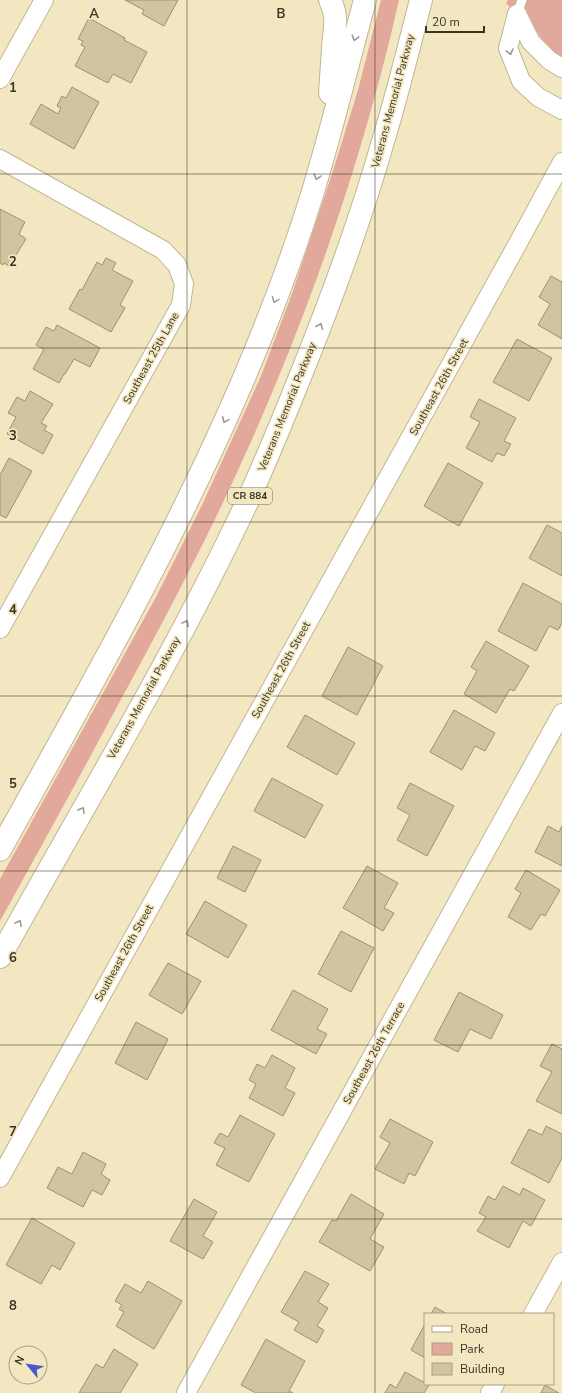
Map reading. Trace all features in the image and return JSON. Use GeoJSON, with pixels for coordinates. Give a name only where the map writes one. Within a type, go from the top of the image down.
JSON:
{"type":"FeatureCollection","features":[{"type":"Feature","properties":{"kind":"highway"},"geometry":{"type":"LineString","coordinates":[[326,144],[336,23],[335,9],[330,0]]}},
{"type":"Feature","properties":{"kind":"highway"},"geometry":{"type":"LineString","coordinates":[[0,850],[76,714],[160,555],[204,468],[245,376],[283,280],[311,198],[365,0]]}},
{"type":"Feature","properties":{"kind":"highway","name":"Veterans Memorial Parkway"},"geometry":{"type":"LineString","coordinates":[[0,957],[139,710],[209,579],[249,498],[273,443],[327,309],[355,232],[385,136],[420,0]]}},
{"type":"Feature","properties":{"kind":"street"},"geometry":{"type":"LineString","coordinates":[[0,80],[44,0]]}},
{"type":"Feature","properties":{"kind":"street"},"geometry":{"type":"LineString","coordinates":[[520,7],[531,42],[550,60],[562,68]]}},
{"type":"Feature","properties":{"kind":"street"},"geometry":{"type":"LineString","coordinates":[[520,7],[508,48],[521,81],[538,97],[562,110]]}},
{"type":"Feature","properties":{"kind":"street","name":"Southeast 25th Lane"},"geometry":{"type":"LineString","coordinates":[[0,159],[163,250],[177,265],[184,284],[181,305],[0,629]]}},
{"type":"Feature","properties":{"kind":"street","name":"Southeast 26th Street"},"geometry":{"type":"LineString","coordinates":[[0,1178],[562,162]]}},
{"type":"Feature","properties":{"kind":"street","name":"Southeast 26th Terrace"},"geometry":{"type":"LineString","coordinates":[[186,1393],[562,713]]}},
{"type":"Feature","properties":{"kind":"street"},"geometry":{"type":"LineString","coordinates":[[535,1313],[562,1262]]}},
{"type":"Feature","properties":{"kind":"green space"},"geometry":{"type":"Polygon","coordinates":[[[381,0],[399,0],[370,114],[335,227],[272,393],[234,479],[187,576],[90,758],[0,921],[0,879],[155,599],[202,505],[261,376],[293,291],[332,174],[358,90],[381,0]]]}},
{"type":"Feature","properties":{"kind":"green space"},"geometry":{"type":"Polygon","coordinates":[[[508,0],[562,0],[562,60],[549,50],[535,29],[506,3],[508,0]]]}},
{"type":"Feature","properties":{"kind":"building"},"geometry":{"type":"Polygon","coordinates":[[[125,0],[178,0],[164,26],[142,14],[144,10],[125,0]]]}},
{"type":"Feature","properties":{"kind":"building"},"geometry":{"type":"Polygon","coordinates":[[[89,18],[125,38],[124,40],[147,52],[131,83],[113,74],[108,83],[75,66],[85,47],[81,45],[83,41],[78,39],[89,18]]]}},
{"type":"Feature","properties":{"kind":"building"},"geometry":{"type":"Polygon","coordinates":[[[72,87],[99,102],[74,149],[30,124],[41,104],[58,114],[61,108],[57,106],[62,96],[66,98],[72,87]]]}},
{"type":"Feature","properties":{"kind":"building"},"geometry":{"type":"Polygon","coordinates":[[[0,209],[25,222],[19,234],[26,239],[9,266],[4,263],[3,265],[0,263],[0,209]]]}},
{"type":"Feature","properties":{"kind":"building"},"geometry":{"type":"Polygon","coordinates":[[[106,258],[116,263],[112,270],[133,281],[120,305],[125,308],[111,332],[69,309],[80,289],[82,290],[97,262],[102,265],[106,258]]]}},
{"type":"Feature","properties":{"kind":"building"},"geometry":{"type":"Polygon","coordinates":[[[551,276],[562,282],[562,339],[538,325],[550,304],[539,297],[551,276]]]}},
{"type":"Feature","properties":{"kind":"building"},"geometry":{"type":"Polygon","coordinates":[[[57,325],[100,348],[90,367],[74,359],[59,383],[33,369],[44,349],[36,345],[46,327],[54,331],[57,325]]]}},
{"type":"Feature","properties":{"kind":"building"},"geometry":{"type":"Polygon","coordinates":[[[517,339],[552,358],[529,401],[493,382],[517,339]]]}},
{"type":"Feature","properties":{"kind":"building"},"geometry":{"type":"Polygon","coordinates":[[[30,391],[53,404],[41,423],[47,426],[44,430],[53,435],[43,454],[7,434],[16,417],[8,413],[17,397],[25,401],[30,391]]]}},
{"type":"Feature","properties":{"kind":"building"},"geometry":{"type":"Polygon","coordinates":[[[479,399],[516,418],[504,441],[511,444],[504,456],[497,453],[492,462],[466,448],[480,422],[470,417],[479,399]]]}},
{"type":"Feature","properties":{"kind":"building"},"geometry":{"type":"Polygon","coordinates":[[[9,458],[32,471],[6,518],[0,515],[0,475],[9,458]]]}},
{"type":"Feature","properties":{"kind":"building"},"geometry":{"type":"Polygon","coordinates":[[[448,463],[483,483],[459,526],[424,506],[448,463]]]}},
{"type":"Feature","properties":{"kind":"building"},"geometry":{"type":"Polygon","coordinates":[[[547,525],[562,533],[562,576],[529,558],[547,525]]]}},
{"type":"Feature","properties":{"kind":"building"},"geometry":{"type":"Polygon","coordinates":[[[523,583],[562,604],[562,623],[558,630],[549,626],[536,651],[498,631],[523,583]]]}},
{"type":"Feature","properties":{"kind":"building"},"geometry":{"type":"Polygon","coordinates":[[[486,641],[529,666],[514,691],[510,689],[496,713],[464,694],[477,671],[471,667],[486,641]]]}},
{"type":"Feature","properties":{"kind":"building"},"geometry":{"type":"Polygon","coordinates":[[[348,647],[383,666],[357,715],[322,696],[348,647]]]}},
{"type":"Feature","properties":{"kind":"building"},"geometry":{"type":"Polygon","coordinates":[[[454,710],[495,733],[485,751],[475,746],[462,770],[430,752],[454,710]]]}},
{"type":"Feature","properties":{"kind":"building"},"geometry":{"type":"Polygon","coordinates":[[[305,715],[355,743],[337,775],[287,747],[305,715]]]}},
{"type":"Feature","properties":{"kind":"building"},"geometry":{"type":"Polygon","coordinates":[[[272,778],[323,805],[305,838],[254,811],[272,778]]]}},
{"type":"Feature","properties":{"kind":"building"},"geometry":{"type":"Polygon","coordinates":[[[410,783],[454,806],[427,856],[397,840],[410,815],[397,808],[410,783]]]}},
{"type":"Feature","properties":{"kind":"building"},"geometry":{"type":"Polygon","coordinates":[[[548,826],[559,832],[562,826],[562,866],[535,852],[548,826]]]}},
{"type":"Feature","properties":{"kind":"building"},"geometry":{"type":"Polygon","coordinates":[[[233,846],[261,860],[245,892],[217,878],[233,846]]]}},
{"type":"Feature","properties":{"kind":"building"},"geometry":{"type":"Polygon","coordinates":[[[367,866],[398,883],[384,908],[394,913],[383,931],[343,908],[367,866]]]}},
{"type":"Feature","properties":{"kind":"building"},"geometry":{"type":"Polygon","coordinates":[[[526,870],[560,890],[545,916],[541,914],[531,930],[508,917],[521,893],[515,889],[526,870]]]}},
{"type":"Feature","properties":{"kind":"building"},"geometry":{"type":"Polygon","coordinates":[[[205,901],[247,925],[228,958],[186,934],[205,901]]]}},
{"type":"Feature","properties":{"kind":"building"},"geometry":{"type":"Polygon","coordinates":[[[341,931],[374,948],[351,992],[318,974],[341,931]]]}},
{"type":"Feature","properties":{"kind":"building"},"geometry":{"type":"Polygon","coordinates":[[[168,963],[201,981],[182,1014],[149,995],[168,963]]]}},
{"type":"Feature","properties":{"kind":"building"},"geometry":{"type":"Polygon","coordinates":[[[293,990],[328,1009],[317,1029],[327,1034],[316,1054],[271,1030],[293,990]]]}},
{"type":"Feature","properties":{"kind":"building"},"geometry":{"type":"Polygon","coordinates":[[[459,992],[503,1015],[491,1039],[470,1029],[458,1052],[434,1040],[459,992]]]}},
{"type":"Feature","properties":{"kind":"building"},"geometry":{"type":"Polygon","coordinates":[[[136,1022],[168,1039],[147,1080],[115,1063],[136,1022]]]}},
{"type":"Feature","properties":{"kind":"building"},"geometry":{"type":"Polygon","coordinates":[[[552,1044],[562,1049],[562,1114],[536,1101],[552,1072],[540,1066],[552,1044]]]}},
{"type":"Feature","properties":{"kind":"building"},"geometry":{"type":"Polygon","coordinates":[[[272,1055],[295,1068],[285,1088],[295,1093],[283,1116],[249,1098],[256,1084],[249,1080],[257,1064],[265,1068],[272,1055]]]}},
{"type":"Feature","properties":{"kind":"building"},"geometry":{"type":"Polygon","coordinates":[[[240,1115],[275,1134],[249,1182],[216,1165],[225,1148],[214,1143],[220,1133],[228,1137],[240,1115]]]}},
{"type":"Feature","properties":{"kind":"building"},"geometry":{"type":"Polygon","coordinates":[[[390,1119],[433,1142],[415,1176],[409,1173],[404,1184],[375,1169],[390,1143],[380,1137],[390,1119]]]}},
{"type":"Feature","properties":{"kind":"building"},"geometry":{"type":"Polygon","coordinates":[[[546,1126],[562,1134],[562,1158],[549,1183],[511,1163],[529,1129],[542,1135],[546,1126]]]}},
{"type":"Feature","properties":{"kind":"building"},"geometry":{"type":"Polygon","coordinates":[[[83,1152],[106,1164],[101,1174],[110,1180],[102,1195],[92,1190],[83,1207],[47,1188],[58,1167],[72,1174],[83,1152]]]}},
{"type":"Feature","properties":{"kind":"building"},"geometry":{"type":"Polygon","coordinates":[[[503,1186],[520,1195],[523,1188],[545,1200],[531,1226],[523,1221],[509,1248],[477,1231],[486,1217],[479,1213],[488,1196],[495,1200],[503,1186]]]}},
{"type":"Feature","properties":{"kind":"building"},"geometry":{"type":"Polygon","coordinates":[[[351,1194],[384,1214],[370,1239],[384,1247],[370,1271],[319,1242],[332,1220],[336,1221],[351,1194]]]}},
{"type":"Feature","properties":{"kind":"building"},"geometry":{"type":"Polygon","coordinates":[[[194,1199],[217,1212],[203,1236],[213,1242],[203,1259],[170,1241],[194,1199]]]}},
{"type":"Feature","properties":{"kind":"building"},"geometry":{"type":"Polygon","coordinates":[[[32,1218],[75,1243],[60,1270],[52,1265],[41,1284],[6,1265],[32,1218]]]}},
{"type":"Feature","properties":{"kind":"building"},"geometry":{"type":"Polygon","coordinates":[[[305,1271],[329,1284],[318,1302],[328,1308],[317,1326],[324,1330],[317,1343],[294,1330],[299,1322],[281,1312],[305,1271]]]}},
{"type":"Feature","properties":{"kind":"building"},"geometry":{"type":"Polygon","coordinates":[[[148,1281],[182,1301],[154,1349],[116,1326],[124,1312],[119,1309],[122,1305],[115,1301],[125,1284],[141,1293],[148,1281]]]}},
{"type":"Feature","properties":{"kind":"building"},"geometry":{"type":"Polygon","coordinates":[[[435,1307],[445,1313],[432,1313],[435,1307]]]}},
{"type":"Feature","properties":{"kind":"building"},"geometry":{"type":"Polygon","coordinates":[[[424,1326],[424,1357],[411,1350],[424,1326]]]}},
{"type":"Feature","properties":{"kind":"building"},"geometry":{"type":"Polygon","coordinates":[[[266,1339],[305,1361],[289,1391],[293,1393],[256,1393],[241,1385],[266,1339]]]}},
{"type":"Feature","properties":{"kind":"building"},"geometry":{"type":"Polygon","coordinates":[[[114,1349],[138,1364],[120,1393],[79,1393],[96,1364],[103,1368],[114,1349]]]}},
{"type":"Feature","properties":{"kind":"building"},"geometry":{"type":"Polygon","coordinates":[[[405,1372],[424,1382],[424,1385],[429,1385],[424,1393],[385,1393],[390,1384],[396,1388],[405,1372]]]}},
{"type":"Feature","properties":{"kind":"building"},"geometry":{"type":"Polygon","coordinates":[[[545,1385],[559,1393],[541,1393],[545,1385]]]}}]}
